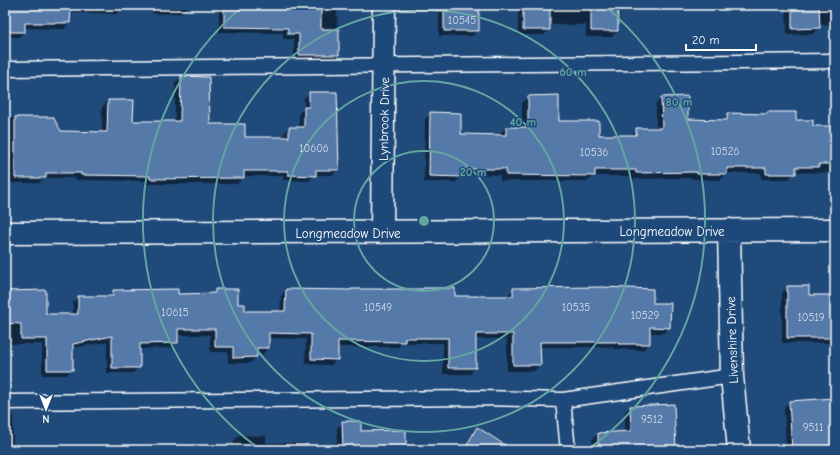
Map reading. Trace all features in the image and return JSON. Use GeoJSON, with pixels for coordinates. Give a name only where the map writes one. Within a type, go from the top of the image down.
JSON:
{"type":"FeatureCollection","features":[{"type":"Feature","properties":{"kind":"street","name":"Lynbrook Drive"},"geometry":{"type":"LineString","coordinates":[[382,232],[384,5]]}},
{"type":"Feature","properties":{"kind":"street","name":"Livenshire Drive"},"geometry":{"type":"LineString","coordinates":[[729,230],[732,376],[739,450]]}},
{"type":"Feature","properties":{"kind":"street","name":"Longmeadow Drive"},"geometry":{"type":"LineString","coordinates":[[5,233],[835,230]]}},
{"type":"Feature","properties":{"kind":"lane"},"geometry":{"type":"LineString","coordinates":[[5,69],[835,61]]}},
{"type":"Feature","properties":{"kind":"lane"},"geometry":{"type":"LineString","coordinates":[[5,402],[471,398],[562,400],[732,376]]}},
{"type":"Feature","properties":{"kind":"lane"},"geometry":{"type":"LineString","coordinates":[[562,400],[568,450]]}},
{"type":"Feature","properties":{"kind":"building"},"geometry":{"type":"Polygon","coordinates":[[[5,5],[71,5],[70,23],[25,23],[25,32],[5,32],[5,5]]]}},
{"type":"Feature","properties":{"kind":"building"},"geometry":{"type":"Polygon","coordinates":[[[224,5],[321,5],[321,29],[339,29],[339,55],[299,55],[299,34],[288,34],[288,28],[224,27],[224,5]]]}},
{"type":"Feature","properties":{"kind":"building"},"geometry":{"type":"Polygon","coordinates":[[[444,5],[479,5],[479,31],[444,31],[444,5]]]}},
{"type":"Feature","properties":{"kind":"building"},"geometry":{"type":"Polygon","coordinates":[[[523,5],[550,5],[550,30],[523,30],[523,5]]]}},
{"type":"Feature","properties":{"kind":"building"},"geometry":{"type":"Polygon","coordinates":[[[591,5],[618,5],[618,31],[591,31],[591,5]]]}},
{"type":"Feature","properties":{"kind":"building"},"geometry":{"type":"Polygon","coordinates":[[[792,5],[819,5],[820,28],[792,29],[792,5]]]}},
{"type":"Feature","properties":{"kind":"building"},"geometry":{"type":"Polygon","coordinates":[[[181,76],[209,77],[210,124],[245,124],[245,137],[289,137],[289,127],[304,127],[304,107],[309,107],[309,92],[337,92],[339,170],[316,170],[316,176],[288,175],[288,171],[244,171],[244,178],[150,179],[150,176],[46,173],[46,178],[15,178],[15,117],[53,117],[61,131],[107,132],[108,100],[134,100],[133,121],[180,121],[181,76]]]}},
{"type":"Feature","properties":{"kind":"building"},"geometry":{"type":"Polygon","coordinates":[[[559,95],[559,121],[599,121],[599,135],[636,135],[636,128],[662,128],[661,97],[688,96],[688,119],[727,120],[727,113],[767,114],[767,112],[796,112],[796,120],[813,120],[813,126],[835,126],[835,164],[819,164],[819,167],[796,167],[796,174],[766,174],[766,168],[727,168],[727,174],[697,174],[697,172],[636,173],[636,170],[595,170],[595,176],[506,175],[506,169],[462,169],[462,177],[429,176],[430,112],[461,113],[461,134],[506,135],[506,127],[528,127],[528,96],[559,95]]]}},
{"type":"Feature","properties":{"kind":"building"},"geometry":{"type":"Polygon","coordinates":[[[787,286],[809,286],[809,295],[835,295],[835,338],[787,338],[787,286]]]}},
{"type":"Feature","properties":{"kind":"building"},"geometry":{"type":"Polygon","coordinates":[[[602,287],[653,289],[653,303],[671,303],[670,328],[650,327],[650,344],[618,344],[618,342],[540,342],[541,365],[513,365],[513,334],[476,334],[476,368],[448,368],[448,338],[405,338],[405,342],[338,341],[338,360],[311,359],[311,334],[269,333],[269,348],[257,348],[257,357],[233,358],[233,347],[215,347],[215,329],[178,329],[178,343],[140,344],[140,368],[112,368],[112,336],[73,344],[73,370],[47,370],[47,339],[21,339],[21,324],[5,323],[5,291],[46,290],[46,314],[78,314],[78,296],[113,296],[113,290],[178,289],[178,294],[215,293],[215,289],[238,289],[238,304],[245,304],[245,311],[285,311],[286,289],[351,290],[455,288],[455,296],[513,296],[513,288],[602,287]]]}},
{"type":"Feature","properties":{"kind":"building"},"geometry":{"type":"Polygon","coordinates":[[[835,398],[835,450],[792,450],[789,401],[835,398]]]}},
{"type":"Feature","properties":{"kind":"building"},"geometry":{"type":"Polygon","coordinates":[[[674,404],[676,450],[598,450],[598,433],[631,431],[630,406],[674,404]]]}},
{"type":"Feature","properties":{"kind":"building"},"geometry":{"type":"Polygon","coordinates":[[[342,421],[361,421],[361,431],[406,430],[406,450],[343,450],[342,421]]]}},
{"type":"Feature","properties":{"kind":"building"},"geometry":{"type":"Polygon","coordinates":[[[477,427],[513,450],[464,450],[477,427]]]}}]}
